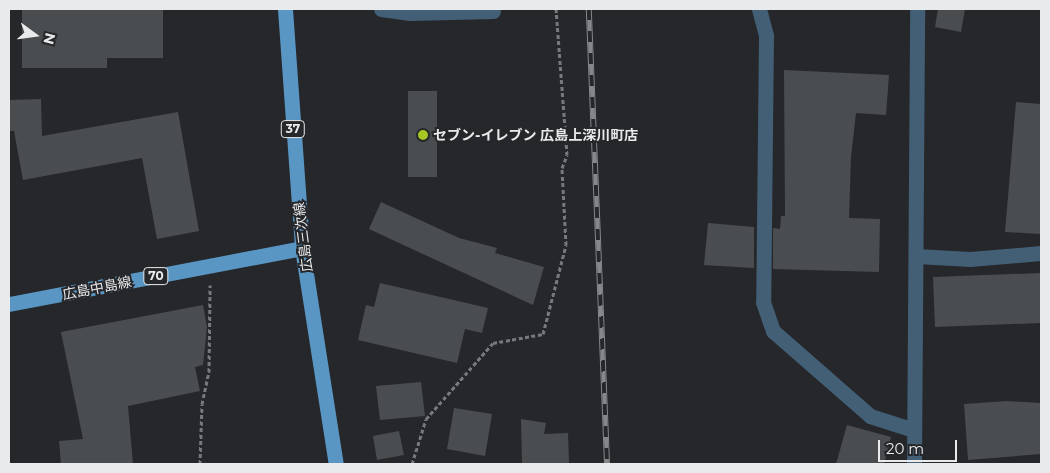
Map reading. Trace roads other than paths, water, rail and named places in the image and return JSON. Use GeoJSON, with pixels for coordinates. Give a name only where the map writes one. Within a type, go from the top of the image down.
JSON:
{"type":"FeatureCollection","features":[{"type":"Feature","properties":{"kind":"main road","name":"広島三次線"},"geometry":{"type":"LineString","coordinates":[[285,9],[302,248],[336,464]]}},
{"type":"Feature","properties":{"kind":"main road","name":"広島中島線"},"geometry":{"type":"LineString","coordinates":[[9,304],[302,248]]}},
{"type":"Feature","properties":{"kind":"street"},"geometry":{"type":"LineString","coordinates":[[380,9],[410,13],[493,11]]}},
{"type":"Feature","properties":{"kind":"street"},"geometry":{"type":"LineString","coordinates":[[759,9],[766,36],[763,302],[773,331],[870,416],[914,430]]}},
{"type":"Feature","properties":{"kind":"street"},"geometry":{"type":"LineString","coordinates":[[914,464],[918,9]]}},
{"type":"Feature","properties":{"kind":"street"},"geometry":{"type":"LineString","coordinates":[[916,256],[970,259],[1041,253]]}},
{"type":"Feature","properties":{"kind":"railway"},"geometry":{"type":"LineString","coordinates":[[589,9],[607,464]]}},
{"type":"Feature","properties":{"kind":"place","name":"セブン-イレブン 広島上深川町店"},"geometry":{"type":"Point","coordinates":[423,135]}}]}
